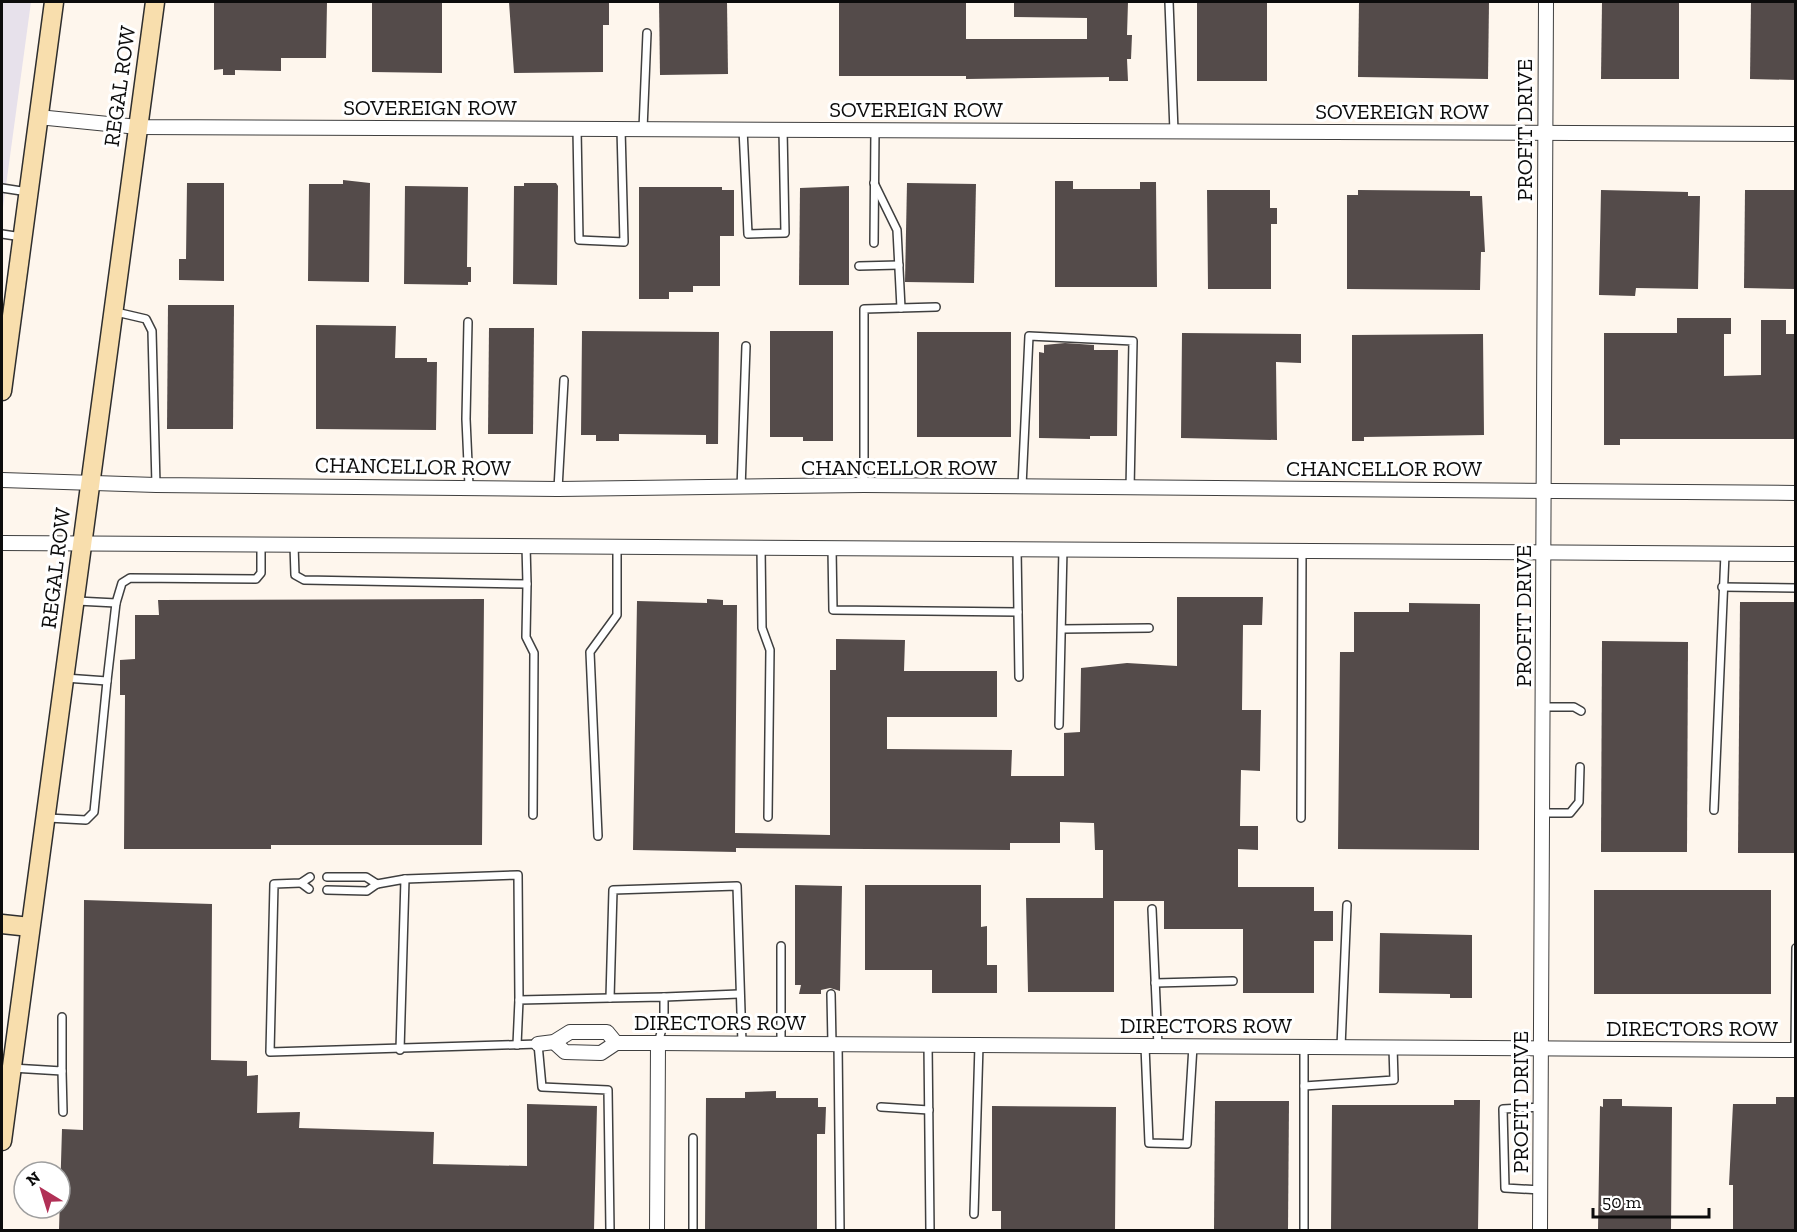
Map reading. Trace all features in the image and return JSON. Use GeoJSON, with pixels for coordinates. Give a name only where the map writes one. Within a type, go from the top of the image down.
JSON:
{"type":"FeatureCollection","features":[{"type":"Feature","properties":{"kind":"main road"},"geometry":{"type":"LineString","coordinates":[[2,391],[4,356],[54,2]]}},
{"type":"Feature","properties":{"kind":"main road","name":"REGAL ROW"},"geometry":{"type":"LineString","coordinates":[[2,1141],[155,2]]}},
{"type":"Feature","properties":{"kind":"main road"},"geometry":{"type":"LineString","coordinates":[[2,924],[30,927]]}},
{"type":"Feature","properties":{"kind":"street","name":"PROFIT DRIVE"},"geometry":{"type":"LineString","coordinates":[[1540,1230],[1544,813],[1546,2]]}},
{"type":"Feature","properties":{"kind":"street","name":"SOVEREIGN ROW"},"geometry":{"type":"LineString","coordinates":[[38,117],[138,127],[1796,134]]}},
{"type":"Feature","properties":{"kind":"street","name":"CHANCELLOR ROW"},"geometry":{"type":"LineString","coordinates":[[2,480],[156,485],[469,486],[558,489],[741,489],[864,485],[1022,489],[1796,492]]}},
{"type":"Feature","properties":{"kind":"street"},"geometry":{"type":"LineString","coordinates":[[2,543],[1796,554]]}},
{"type":"Feature","properties":{"kind":"street","name":"DIRECTORS ROW"},"geometry":{"type":"LineString","coordinates":[[538,1044],[554,1042],[570,1032],[607,1032],[616,1043]]}},
{"type":"Feature","properties":{"kind":"street","name":"DIRECTORS ROW"},"geometry":{"type":"LineString","coordinates":[[554,1042],[565,1052],[601,1053],[616,1043],[658,1042],[1795,1050]]}},
{"type":"Feature","properties":{"kind":"street"},"geometry":{"type":"LineString","coordinates":[[657,1230],[658,1042]]}},
{"type":"Feature","properties":{"kind":"lane"},"geometry":{"type":"LineString","coordinates":[[1169,2],[1174,131]]}},
{"type":"Feature","properties":{"kind":"lane"},"geometry":{"type":"LineString","coordinates":[[643,129],[646,33]]}},
{"type":"Feature","properties":{"kind":"lane"},"geometry":{"type":"LineString","coordinates":[[577,129],[579,240],[624,242],[621,129]]}},
{"type":"Feature","properties":{"kind":"lane"},"geometry":{"type":"LineString","coordinates":[[743,129],[748,234],[785,233],[783,129]]}},
{"type":"Feature","properties":{"kind":"lane"},"geometry":{"type":"LineString","coordinates":[[873,243],[875,130]]}},
{"type":"Feature","properties":{"kind":"lane"},"geometry":{"type":"LineString","coordinates":[[874,183],[897,230],[901,308]]}},
{"type":"Feature","properties":{"kind":"lane"},"geometry":{"type":"LineString","coordinates":[[2,188],[28,192]]}},
{"type":"Feature","properties":{"kind":"lane"},"geometry":{"type":"LineString","coordinates":[[2,234],[22,237]]}},
{"type":"Feature","properties":{"kind":"lane"},"geometry":{"type":"LineString","coordinates":[[859,266],[898,264]]}},
{"type":"Feature","properties":{"kind":"lane"},"geometry":{"type":"LineString","coordinates":[[864,485],[864,309],[936,307]]}},
{"type":"Feature","properties":{"kind":"lane"},"geometry":{"type":"LineString","coordinates":[[113,312],[146,319],[152,331],[156,485]]}},
{"type":"Feature","properties":{"kind":"lane"},"geometry":{"type":"LineString","coordinates":[[468,322],[466,420],[469,486]]}},
{"type":"Feature","properties":{"kind":"lane"},"geometry":{"type":"LineString","coordinates":[[1022,489],[1029,336],[1133,341],[1130,489]]}},
{"type":"Feature","properties":{"kind":"lane"},"geometry":{"type":"LineString","coordinates":[[741,489],[746,346]]}},
{"type":"Feature","properties":{"kind":"lane"},"geometry":{"type":"LineString","coordinates":[[558,489],[564,380]]}},
{"type":"Feature","properties":{"kind":"lane"},"geometry":{"type":"LineString","coordinates":[[45,818],[86,820],[94,812],[119,588],[130,578],[256,579],[261,573],[261,544]]}},
{"type":"Feature","properties":{"kind":"lane"},"geometry":{"type":"LineString","coordinates":[[294,545],[295,575],[303,580],[526,584]]}},
{"type":"Feature","properties":{"kind":"lane"},"geometry":{"type":"LineString","coordinates":[[526,545],[526,637],[534,654],[533,815]]}},
{"type":"Feature","properties":{"kind":"lane"},"geometry":{"type":"LineString","coordinates":[[761,547],[762,628],[770,650],[768,817]]}},
{"type":"Feature","properties":{"kind":"lane"},"geometry":{"type":"LineString","coordinates":[[598,836],[590,652],[617,615],[617,548]]}},
{"type":"Feature","properties":{"kind":"lane"},"geometry":{"type":"LineString","coordinates":[[832,548],[833,610],[1018,612]]}},
{"type":"Feature","properties":{"kind":"lane"},"geometry":{"type":"LineString","coordinates":[[1017,549],[1019,677]]}},
{"type":"Feature","properties":{"kind":"lane"},"geometry":{"type":"LineString","coordinates":[[1059,725],[1063,549]]}},
{"type":"Feature","properties":{"kind":"lane"},"geometry":{"type":"LineString","coordinates":[[1301,818],[1302,550]]}},
{"type":"Feature","properties":{"kind":"lane"},"geometry":{"type":"LineString","coordinates":[[1714,810],[1725,554]]}},
{"type":"Feature","properties":{"kind":"lane"},"geometry":{"type":"LineString","coordinates":[[1722,587],[1796,588]]}},
{"type":"Feature","properties":{"kind":"lane"},"geometry":{"type":"LineString","coordinates":[[75,601],[116,603]]}},
{"type":"Feature","properties":{"kind":"lane"},"geometry":{"type":"LineString","coordinates":[[1062,629],[1149,628]]}},
{"type":"Feature","properties":{"kind":"lane"},"geometry":{"type":"LineString","coordinates":[[65,678],[107,681]]}},
{"type":"Feature","properties":{"kind":"lane"},"geometry":{"type":"LineString","coordinates":[[1544,707],[1574,707],[1581,711]]}},
{"type":"Feature","properties":{"kind":"lane"},"geometry":{"type":"LineString","coordinates":[[1544,813],[1570,813],[1579,802],[1580,767]]}},
{"type":"Feature","properties":{"kind":"lane"},"geometry":{"type":"LineString","coordinates":[[327,890],[367,891],[377,884],[405,879],[518,875],[517,1045]]}},
{"type":"Feature","properties":{"kind":"lane"},"geometry":{"type":"LineString","coordinates":[[310,877],[301,883],[274,884],[270,1052],[400,1050],[538,1044],[542,1087],[608,1090],[610,1230]]}},
{"type":"Feature","properties":{"kind":"lane"},"geometry":{"type":"LineString","coordinates":[[327,877],[366,877],[377,884]]}},
{"type":"Feature","properties":{"kind":"lane"},"geometry":{"type":"LineString","coordinates":[[400,1050],[405,879]]}},
{"type":"Feature","properties":{"kind":"lane"},"geometry":{"type":"LineString","coordinates":[[301,883],[309,889]]}},
{"type":"Feature","properties":{"kind":"lane"},"geometry":{"type":"LineString","coordinates":[[610,998],[613,890],[736,886],[742,1043]]}},
{"type":"Feature","properties":{"kind":"lane"},"geometry":{"type":"LineString","coordinates":[[1341,1047],[1347,905]]}},
{"type":"Feature","properties":{"kind":"lane"},"geometry":{"type":"LineString","coordinates":[[1152,909],[1155,983],[1149,1143],[1187,1144],[1193,1046]]}},
{"type":"Feature","properties":{"kind":"lane"},"geometry":{"type":"LineString","coordinates":[[781,946],[781,1043]]}},
{"type":"Feature","properties":{"kind":"lane"},"geometry":{"type":"LineString","coordinates":[[1795,1050],[1796,948]]}},
{"type":"Feature","properties":{"kind":"lane"},"geometry":{"type":"LineString","coordinates":[[1155,983],[1233,981]]}},
{"type":"Feature","properties":{"kind":"lane"},"geometry":{"type":"LineString","coordinates":[[519,1000],[740,994]]}},
{"type":"Feature","properties":{"kind":"lane"},"geometry":{"type":"LineString","coordinates":[[831,994],[835,1043],[840,1230]]}},
{"type":"Feature","properties":{"kind":"lane"},"geometry":{"type":"LineString","coordinates":[[658,1042],[664,1022],[664,997]]}},
{"type":"Feature","properties":{"kind":"lane"},"geometry":{"type":"LineString","coordinates":[[62,1017],[63,1113]]}},
{"type":"Feature","properties":{"kind":"lane"},"geometry":{"type":"LineString","coordinates":[[928,1044],[930,1230]]}},
{"type":"Feature","properties":{"kind":"lane"},"geometry":{"type":"LineString","coordinates":[[974,1214],[979,1045]]}},
{"type":"Feature","properties":{"kind":"lane"},"geometry":{"type":"LineString","coordinates":[[1304,1047],[1304,1230]]}},
{"type":"Feature","properties":{"kind":"lane"},"geometry":{"type":"LineString","coordinates":[[1304,1086],[1394,1080],[1393,1047]]}},
{"type":"Feature","properties":{"kind":"lane"},"geometry":{"type":"LineString","coordinates":[[12,1068],[62,1071]]}},
{"type":"Feature","properties":{"kind":"lane"},"geometry":{"type":"LineString","coordinates":[[881,1107],[929,1110]]}},
{"type":"Feature","properties":{"kind":"lane"},"geometry":{"type":"LineString","coordinates":[[1540,1190],[1505,1188],[1503,1109],[1541,1107]]}},
{"type":"Feature","properties":{"kind":"lane"},"geometry":{"type":"LineString","coordinates":[[693,1137],[693,1230]]}},
{"type":"Feature","properties":{"kind":"shaded area"},"geometry":{"type":"Polygon","coordinates":[[[2,2],[31,2],[2,215],[2,2]]]}},
{"type":"Feature","properties":{"kind":"building"},"geometry":{"type":"Polygon","coordinates":[[[214,2],[327,2],[326,58],[281,58],[281,71],[235,70],[235,75],[223,75],[223,69],[214,70],[214,2]]]}},
{"type":"Feature","properties":{"kind":"building"},"geometry":{"type":"Polygon","coordinates":[[[372,2],[442,2],[442,73],[372,72],[372,2]]]}},
{"type":"Feature","properties":{"kind":"building"},"geometry":{"type":"Polygon","coordinates":[[[509,2],[609,2],[609,25],[603,25],[603,72],[514,73],[509,2]]]}},
{"type":"Feature","properties":{"kind":"building"},"geometry":{"type":"Polygon","coordinates":[[[659,2],[727,2],[728,74],[660,75],[659,2]]]}},
{"type":"Feature","properties":{"kind":"building"},"geometry":{"type":"Polygon","coordinates":[[[839,2],[966,2],[966,39],[1087,39],[1087,18],[1014,17],[1014,2],[1128,2],[1127,35],[1132,35],[1131,59],[1127,59],[1128,81],[1109,81],[1109,77],[966,79],[966,76],[839,76],[839,2]]]}},
{"type":"Feature","properties":{"kind":"building"},"geometry":{"type":"Polygon","coordinates":[[[1197,2],[1267,2],[1267,81],[1197,81],[1197,2]]]}},
{"type":"Feature","properties":{"kind":"building"},"geometry":{"type":"Polygon","coordinates":[[[1359,2],[1489,2],[1488,79],[1358,77],[1359,2]]]}},
{"type":"Feature","properties":{"kind":"building"},"geometry":{"type":"Polygon","coordinates":[[[1602,2],[1679,2],[1679,79],[1601,79],[1602,2]]]}},
{"type":"Feature","properties":{"kind":"building"},"geometry":{"type":"Polygon","coordinates":[[[1751,2],[1796,2],[1796,80],[1750,79],[1751,2]]]}},
{"type":"Feature","properties":{"kind":"building"},"geometry":{"type":"Polygon","coordinates":[[[343,180],[370,183],[369,282],[308,281],[309,184],[343,184],[343,180]]]}},
{"type":"Feature","properties":{"kind":"building"},"geometry":{"type":"Polygon","coordinates":[[[1055,181],[1073,181],[1073,189],[1140,189],[1140,182],[1156,182],[1157,287],[1055,287],[1055,181]]]}},
{"type":"Feature","properties":{"kind":"building"},"geometry":{"type":"Polygon","coordinates":[[[187,183],[224,183],[224,281],[179,280],[179,259],[186,259],[187,183]]]}},
{"type":"Feature","properties":{"kind":"building"},"geometry":{"type":"Polygon","coordinates":[[[524,183],[556,183],[558,186],[557,285],[513,284],[514,186],[524,186],[524,183]]]}},
{"type":"Feature","properties":{"kind":"building"},"geometry":{"type":"Polygon","coordinates":[[[907,183],[976,184],[974,283],[905,282],[907,183]]]}},
{"type":"Feature","properties":{"kind":"building"},"geometry":{"type":"Polygon","coordinates":[[[405,186],[468,187],[467,267],[471,267],[471,282],[468,282],[468,285],[404,284],[405,186]]]}},
{"type":"Feature","properties":{"kind":"building"},"geometry":{"type":"Polygon","coordinates":[[[849,186],[849,285],[799,285],[800,188],[849,186]]]}},
{"type":"Feature","properties":{"kind":"building"},"geometry":{"type":"Polygon","coordinates":[[[639,187],[722,187],[722,190],[734,190],[734,236],[720,236],[720,286],[693,286],[693,292],[669,292],[669,299],[639,299],[639,187]]]}},
{"type":"Feature","properties":{"kind":"building"},"geometry":{"type":"Polygon","coordinates":[[[1207,190],[1270,190],[1270,208],[1277,208],[1277,224],[1271,224],[1271,289],[1208,289],[1207,190]]]}},
{"type":"Feature","properties":{"kind":"building"},"geometry":{"type":"Polygon","coordinates":[[[1358,190],[1470,191],[1470,196],[1482,196],[1485,252],[1481,252],[1480,290],[1347,289],[1347,195],[1358,195],[1358,190]]]}},
{"type":"Feature","properties":{"kind":"building"},"geometry":{"type":"Polygon","coordinates":[[[1601,190],[1688,192],[1688,196],[1700,196],[1698,289],[1636,288],[1635,296],[1599,295],[1601,190]]]}},
{"type":"Feature","properties":{"kind":"building"},"geometry":{"type":"Polygon","coordinates":[[[1745,190],[1796,190],[1796,289],[1744,288],[1745,190]]]}},
{"type":"Feature","properties":{"kind":"building"},"geometry":{"type":"Polygon","coordinates":[[[168,305],[234,305],[233,429],[167,429],[168,305]]]}},
{"type":"Feature","properties":{"kind":"building"},"geometry":{"type":"Polygon","coordinates":[[[1677,318],[1731,318],[1731,334],[1724,334],[1724,376],[1761,375],[1761,320],[1786,320],[1786,334],[1796,334],[1796,439],[1620,439],[1620,445],[1604,445],[1604,333],[1677,333],[1677,318]]]}},
{"type":"Feature","properties":{"kind":"building"},"geometry":{"type":"Polygon","coordinates":[[[316,325],[396,326],[395,358],[427,358],[427,362],[437,362],[436,430],[316,429],[316,325]]]}},
{"type":"Feature","properties":{"kind":"building"},"geometry":{"type":"Polygon","coordinates":[[[489,328],[534,328],[533,434],[488,434],[489,328]]]}},
{"type":"Feature","properties":{"kind":"building"},"geometry":{"type":"Polygon","coordinates":[[[582,331],[719,332],[718,444],[706,444],[706,435],[619,434],[619,441],[596,441],[596,435],[581,435],[582,331]]]}},
{"type":"Feature","properties":{"kind":"building"},"geometry":{"type":"Polygon","coordinates":[[[770,331],[833,331],[833,441],[803,441],[803,437],[770,437],[770,331]]]}},
{"type":"Feature","properties":{"kind":"building"},"geometry":{"type":"Polygon","coordinates":[[[917,332],[1011,332],[1011,437],[917,437],[917,332]]]}},
{"type":"Feature","properties":{"kind":"building"},"geometry":{"type":"Polygon","coordinates":[[[1182,333],[1301,334],[1301,363],[1276,362],[1277,440],[1181,438],[1182,333]]]}},
{"type":"Feature","properties":{"kind":"building"},"geometry":{"type":"Polygon","coordinates":[[[1483,334],[1484,435],[1364,437],[1364,441],[1352,441],[1352,335],[1483,334]]]}},
{"type":"Feature","properties":{"kind":"building"},"geometry":{"type":"Polygon","coordinates":[[[1065,343],[1094,345],[1094,350],[1118,350],[1117,436],[1090,436],[1090,439],[1039,438],[1039,352],[1044,353],[1044,345],[1065,343]]]}},
{"type":"Feature","properties":{"kind":"building"},"geometry":{"type":"Polygon","coordinates":[[[1177,597],[1263,597],[1262,625],[1243,625],[1242,710],[1261,710],[1260,771],[1241,770],[1240,826],[1258,826],[1258,850],[1238,849],[1238,887],[1314,887],[1314,911],[1333,911],[1333,941],[1314,941],[1314,993],[1243,993],[1243,929],[1164,929],[1164,901],[1114,901],[1114,992],[1028,992],[1026,898],[1103,898],[1103,850],[1095,850],[1094,823],[1060,822],[1060,843],[1010,843],[1010,850],[736,848],[736,852],[633,850],[637,601],[707,603],[707,599],[723,600],[723,605],[737,605],[735,833],[830,835],[830,670],[836,670],[836,639],[905,640],[904,671],[997,671],[997,717],[887,717],[887,749],[1012,750],[1011,776],[1064,776],[1064,733],[1080,732],[1081,668],[1127,663],[1177,666],[1177,597]]]}},
{"type":"Feature","properties":{"kind":"building"},"geometry":{"type":"Polygon","coordinates":[[[484,599],[482,845],[271,845],[271,849],[124,849],[125,695],[120,695],[120,660],[135,659],[135,615],[159,615],[158,600],[484,599]]]}},
{"type":"Feature","properties":{"kind":"building"},"geometry":{"type":"Polygon","coordinates":[[[1740,602],[1796,602],[1796,853],[1738,853],[1740,602]]]}},
{"type":"Feature","properties":{"kind":"building"},"geometry":{"type":"Polygon","coordinates":[[[1409,603],[1480,604],[1479,850],[1338,849],[1340,652],[1354,652],[1354,612],[1409,612],[1409,603]]]}},
{"type":"Feature","properties":{"kind":"building"},"geometry":{"type":"Polygon","coordinates":[[[1602,641],[1688,642],[1687,852],[1601,852],[1602,641]]]}},
{"type":"Feature","properties":{"kind":"building"},"geometry":{"type":"Polygon","coordinates":[[[795,885],[842,886],[840,991],[830,988],[821,990],[821,994],[799,994],[801,985],[795,985],[795,885]]]}},
{"type":"Feature","properties":{"kind":"building"},"geometry":{"type":"Polygon","coordinates":[[[865,885],[981,885],[981,927],[987,926],[987,965],[997,965],[997,993],[932,993],[932,970],[865,970],[865,885]]]}},
{"type":"Feature","properties":{"kind":"building"},"geometry":{"type":"Polygon","coordinates":[[[1594,890],[1771,890],[1771,994],[1594,994],[1594,890]]]}},
{"type":"Feature","properties":{"kind":"building"},"geometry":{"type":"Polygon","coordinates":[[[84,900],[212,904],[211,1060],[247,1061],[247,1076],[258,1075],[257,1113],[300,1112],[299,1128],[434,1132],[433,1164],[527,1166],[527,1104],[597,1106],[594,1230],[59,1230],[59,1220],[72,1220],[72,1160],[61,1160],[62,1129],[83,1130],[84,900]]]}},
{"type":"Feature","properties":{"kind":"building"},"geometry":{"type":"Polygon","coordinates":[[[1380,933],[1472,935],[1472,998],[1450,998],[1450,994],[1379,993],[1380,933]]]}},
{"type":"Feature","properties":{"kind":"building"},"geometry":{"type":"Polygon","coordinates":[[[776,1091],[776,1098],[818,1098],[818,1107],[826,1107],[825,1134],[817,1134],[817,1230],[705,1230],[706,1098],[745,1098],[745,1092],[776,1091]]]}},
{"type":"Feature","properties":{"kind":"building"},"geometry":{"type":"Polygon","coordinates":[[[1776,1097],[1794,1097],[1796,1103],[1796,1230],[1733,1230],[1733,1185],[1729,1185],[1733,1104],[1776,1104],[1776,1097]]]}},
{"type":"Feature","properties":{"kind":"building"},"geometry":{"type":"Polygon","coordinates":[[[1603,1099],[1622,1099],[1622,1106],[1672,1107],[1671,1230],[1598,1230],[1600,1106],[1603,1107],[1603,1099]]]}},
{"type":"Feature","properties":{"kind":"building"},"geometry":{"type":"Polygon","coordinates":[[[1454,1100],[1480,1100],[1478,1230],[1331,1230],[1332,1105],[1454,1105],[1454,1100]]]}},
{"type":"Feature","properties":{"kind":"building"},"geometry":{"type":"Polygon","coordinates":[[[1215,1101],[1289,1101],[1288,1230],[1214,1230],[1215,1101]]]}},
{"type":"Feature","properties":{"kind":"building"},"geometry":{"type":"Polygon","coordinates":[[[992,1106],[1116,1107],[1115,1230],[1001,1230],[1001,1211],[992,1211],[992,1106]]]}}]}
